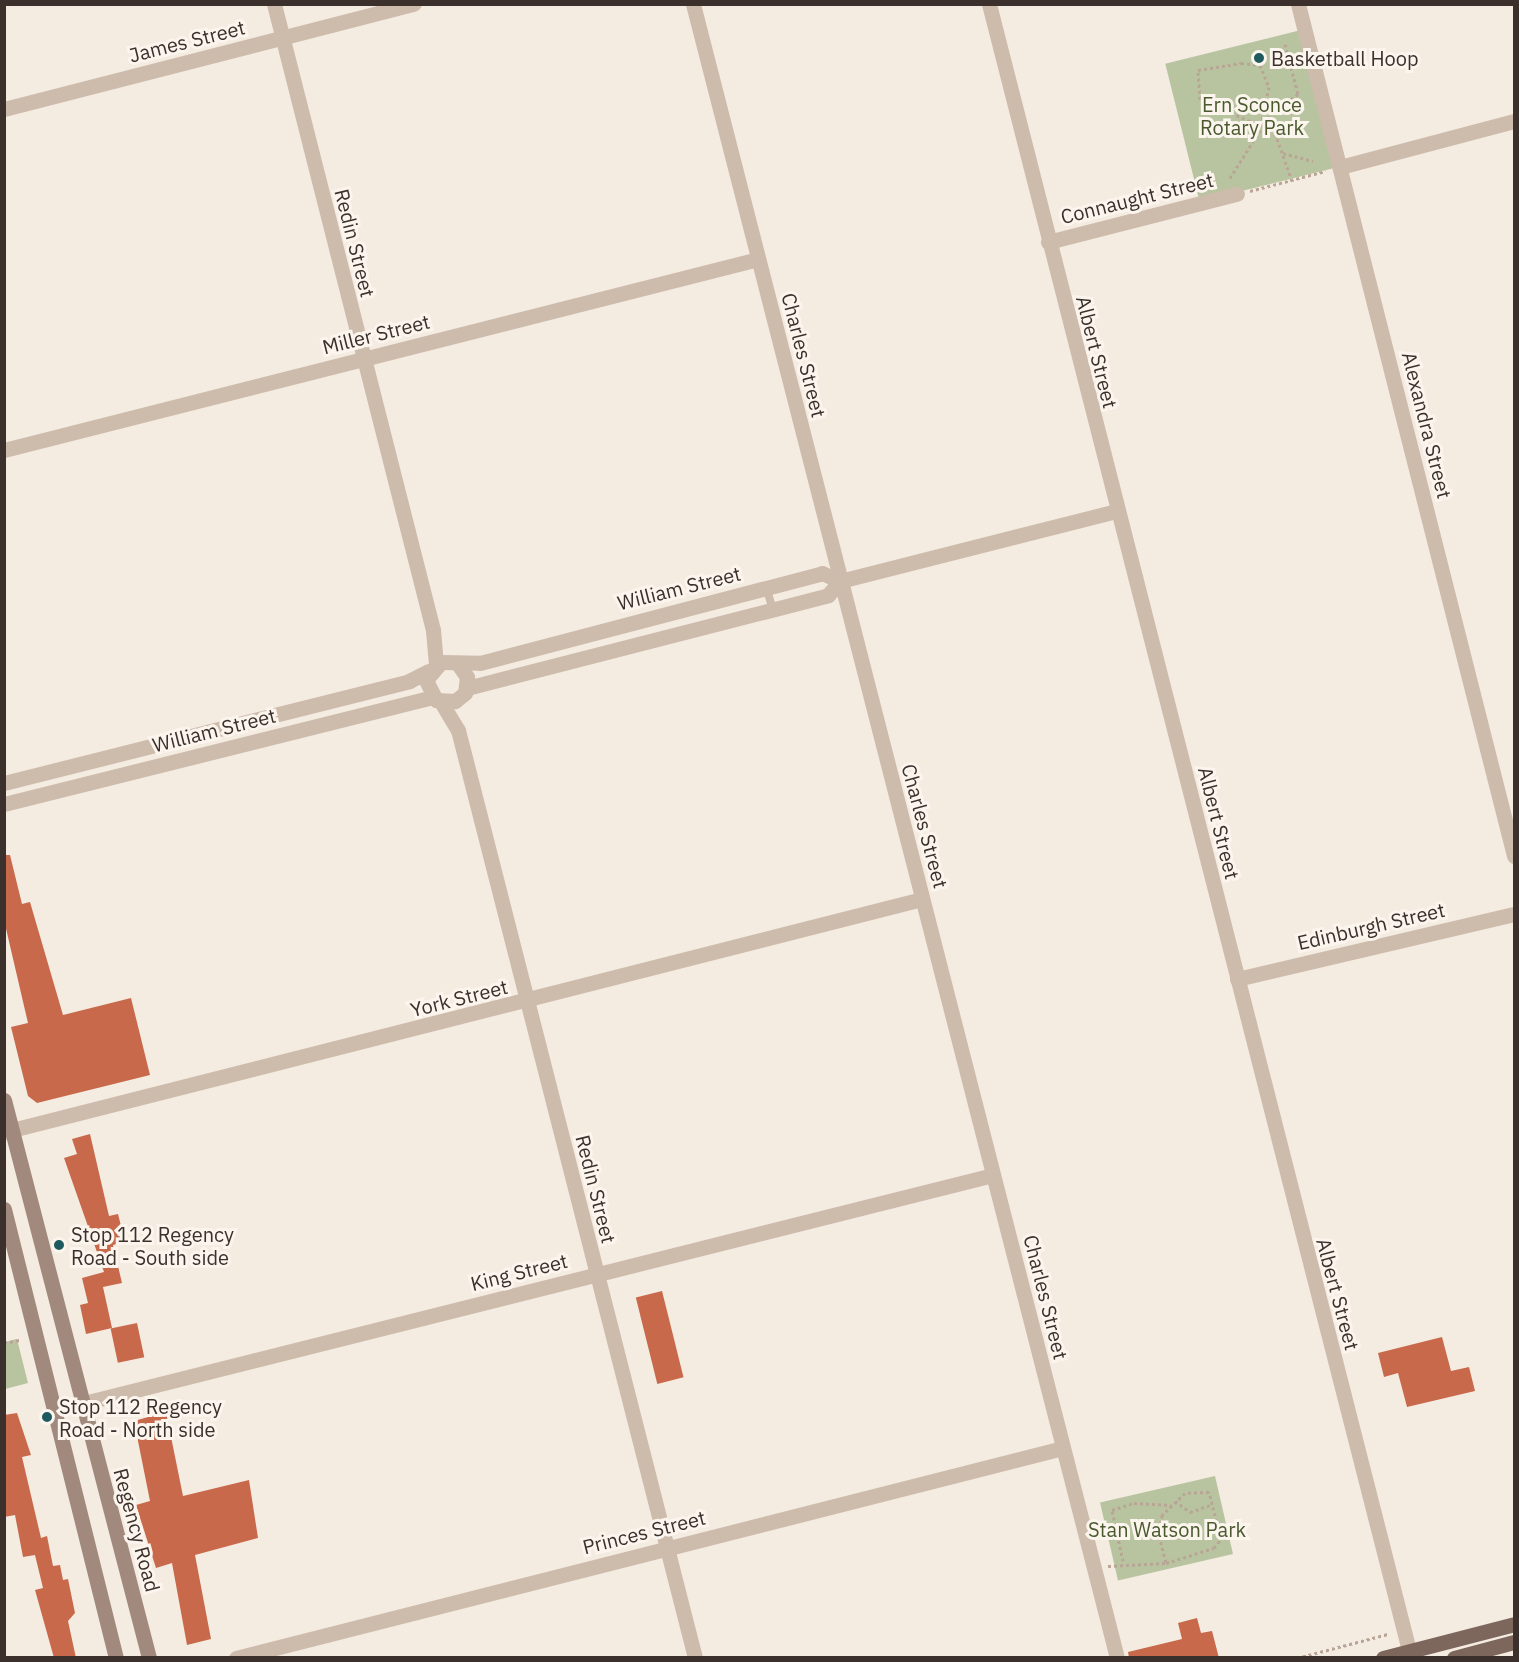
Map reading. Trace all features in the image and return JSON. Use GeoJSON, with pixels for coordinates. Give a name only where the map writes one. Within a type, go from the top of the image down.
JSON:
{"type":"FeatureCollection","features":[{"type":"Feature","properties":{"kind":"main road","name":"Regency Road"},"geometry":{"type":"LineString","coordinates":[[4,1100],[8,1131],[83,1403],[149,1658]]}},
{"type":"Feature","properties":{"kind":"main road"},"geometry":{"type":"LineString","coordinates":[[4,1209],[56,1410],[116,1658]]}},
{"type":"Feature","properties":{"kind":"main road"},"geometry":{"type":"LineString","coordinates":[[1383,1658],[1409,1654],[1515,1624]]}},
{"type":"Feature","properties":{"kind":"main road"},"geometry":{"type":"LineString","coordinates":[[1455,1658],[1515,1642]]}},
{"type":"Feature","properties":{"kind":"street","name":"Redin Street"},"geometry":{"type":"LineString","coordinates":[[274,4],[443,665]]}},
{"type":"Feature","properties":{"kind":"street","name":"James Street"},"geometry":{"type":"LineString","coordinates":[[4,109],[414,4]]}},
{"type":"Feature","properties":{"kind":"street","name":"Charles Street"},"geometry":{"type":"LineString","coordinates":[[693,4],[1117,1658]]}},
{"type":"Feature","properties":{"kind":"street","name":"Albert Street"},"geometry":{"type":"LineString","coordinates":[[989,4],[1116,511],[1409,1654]]}},
{"type":"Feature","properties":{"kind":"street","name":"Alexandra Street"},"geometry":{"type":"LineString","coordinates":[[1298,4],[1515,856]]}},
{"type":"Feature","properties":{"kind":"street"},"geometry":{"type":"LineString","coordinates":[[1340,166],[1515,120]]}},
{"type":"Feature","properties":{"kind":"street","name":"Connaught Street"},"geometry":{"type":"LineString","coordinates":[[1048,242],[1237,194]]}},
{"type":"Feature","properties":{"kind":"street","name":"Miller Street"},"geometry":{"type":"LineString","coordinates":[[4,450],[758,259]]}},
{"type":"Feature","properties":{"kind":"street","name":"William Street"},"geometry":{"type":"LineString","coordinates":[[4,804],[392,708],[464,693],[542,669],[828,595],[840,581],[1116,511]]}},
{"type":"Feature","properties":{"kind":"street","name":"William Street"},"geometry":{"type":"LineString","coordinates":[[4,783],[386,684],[443,665],[536,646],[822,573],[840,581]]}},
{"type":"Feature","properties":{"kind":"street"},"geometry":{"type":"LineString","coordinates":[[443,665],[464,693]]}},
{"type":"Feature","properties":{"kind":"street"},"geometry":{"type":"LineString","coordinates":[[437,700],[443,665]]}},
{"type":"Feature","properties":{"kind":"street","name":"Redin Street"},"geometry":{"type":"LineString","coordinates":[[458,730],[464,693]]}},
{"type":"Feature","properties":{"kind":"street","name":"Redin Street"},"geometry":{"type":"LineString","coordinates":[[437,700],[458,730],[695,1658]]}},
{"type":"Feature","properties":{"kind":"street","name":"York Street"},"geometry":{"type":"LineString","coordinates":[[8,1131],[527,1003],[922,899]]}},
{"type":"Feature","properties":{"kind":"street","name":"Edinburgh Street"},"geometry":{"type":"LineString","coordinates":[[1237,979],[1515,914]]}},
{"type":"Feature","properties":{"kind":"street","name":"King Street"},"geometry":{"type":"LineString","coordinates":[[56,1410],[993,1175]]}},
{"type":"Feature","properties":{"kind":"street","name":"Princes Street"},"geometry":{"type":"LineString","coordinates":[[236,1658],[1063,1448]]}},
{"type":"Feature","properties":{"kind":"lane"},"geometry":{"type":"LineString","coordinates":[[766,587],[773,610]]}},
{"type":"Feature","properties":{"kind":"lane"},"geometry":{"type":"LineString","coordinates":[[536,646],[542,669]]}},
{"type":"Feature","properties":{"kind":"lane"},"geometry":{"type":"LineString","coordinates":[[386,684],[392,708]]}},
{"type":"Feature","properties":{"kind":"lane"},"geometry":{"type":"LineString","coordinates":[[31,776],[36,796]]}},
{"type":"Feature","properties":{"kind":"path"},"geometry":{"type":"LineString","coordinates":[[1221,180],[1231,178],[1269,116],[1298,94],[1285,44]]}},
{"type":"Feature","properties":{"kind":"path"},"geometry":{"type":"LineString","coordinates":[[1260,65],[1269,87],[1261,126],[1200,99],[1198,70],[1260,65]]}},
{"type":"Feature","properties":{"kind":"path"},"geometry":{"type":"LineString","coordinates":[[1269,116],[1292,181]]}},
{"type":"Feature","properties":{"kind":"path"},"geometry":{"type":"LineString","coordinates":[[1281,152],[1313,161]]}},
{"type":"Feature","properties":{"kind":"path"},"geometry":{"type":"LineString","coordinates":[[1237,194],[1292,181],[1340,166]]}},
{"type":"Feature","properties":{"kind":"path"},"geometry":{"type":"LineString","coordinates":[[4,1343],[22,1339]]}},
{"type":"Feature","properties":{"kind":"path"},"geometry":{"type":"LineString","coordinates":[[1094,1569],[1123,1561],[1166,1563],[1219,1544],[1214,1504],[1202,1490],[1175,1502],[1162,1515],[1159,1536],[1166,1563]]}},
{"type":"Feature","properties":{"kind":"path"},"geometry":{"type":"LineString","coordinates":[[1175,1502],[1190,1512],[1214,1504]]}},
{"type":"Feature","properties":{"kind":"path"},"geometry":{"type":"LineString","coordinates":[[1123,1561],[1112,1510],[1134,1503],[1171,1506]]}},
{"type":"Feature","properties":{"kind":"path"},"geometry":{"type":"LineString","coordinates":[[1297,1658],[1404,1630]]}},
{"type":"Feature","properties":{"kind":"green space","name":"Ern Sconce Rotary Park"},"geometry":{"type":"Polygon","coordinates":[[[1305,29],[1339,167],[1200,202],[1165,64],[1305,29]]]}},
{"type":"Feature","properties":{"kind":"green space"},"geometry":{"type":"Polygon","coordinates":[[[17,1339],[28,1383],[5,1389],[5,1342],[17,1339]]]}},
{"type":"Feature","properties":{"kind":"green space","name":"Stan Watson Park"},"geometry":{"type":"Polygon","coordinates":[[[1215,1476],[1233,1554],[1118,1580],[1100,1503],[1215,1476]]]}},
{"type":"Feature","properties":{"kind":"building"},"geometry":{"type":"Polygon","coordinates":[[[4,855],[10,855],[22,904],[30,902],[63,1015],[131,998],[150,1075],[37,1103],[28,1096],[11,1027],[28,1023],[4,920],[4,855]]]}},
{"type":"Feature","properties":{"kind":"building"},"geometry":{"type":"Polygon","coordinates":[[[90,1134],[109,1216],[118,1214],[125,1242],[113,1245],[122,1283],[103,1287],[112,1328],[86,1334],[80,1305],[88,1303],[82,1278],[104,1272],[64,1158],[77,1154],[72,1139],[90,1134]]]}},
{"type":"Feature","properties":{"kind":"building"},"geometry":{"type":"Polygon","coordinates":[[[662,1291],[684,1377],[657,1384],[636,1298],[662,1291]]]}},
{"type":"Feature","properties":{"kind":"building"},"geometry":{"type":"Polygon","coordinates":[[[137,1323],[144,1357],[118,1363],[111,1329],[137,1323]]]}},
{"type":"Feature","properties":{"kind":"building"},"geometry":{"type":"Polygon","coordinates":[[[1442,1337],[1451,1371],[1469,1367],[1475,1391],[1407,1407],[1398,1373],[1384,1377],[1378,1353],[1442,1337]]]}},
{"type":"Feature","properties":{"kind":"building"},"geometry":{"type":"Polygon","coordinates":[[[166,1412],[183,1496],[249,1480],[258,1538],[195,1555],[211,1639],[187,1645],[172,1563],[156,1568],[136,1505],[150,1501],[134,1421],[166,1412]]]}},
{"type":"Feature","properties":{"kind":"building"},"geometry":{"type":"Polygon","coordinates":[[[17,1413],[31,1455],[22,1457],[41,1538],[47,1536],[53,1566],[60,1565],[63,1580],[68,1579],[75,1613],[68,1621],[76,1658],[54,1658],[35,1590],[43,1588],[35,1555],[23,1557],[15,1515],[4,1517],[4,1415],[17,1413]]]}},
{"type":"Feature","properties":{"kind":"building"},"geometry":{"type":"Polygon","coordinates":[[[1197,1618],[1201,1633],[1212,1631],[1219,1658],[1129,1658],[1128,1652],[1182,1639],[1178,1623],[1197,1618]]]}},
{"type":"Feature","properties":{"kind":"place","name":"Basketball Hoop"},"geometry":{"type":"Point","coordinates":[1259,58]}},
{"type":"Feature","properties":{"kind":"place","name":"Stop 112 Regency Road - South side"},"geometry":{"type":"Point","coordinates":[59,1245]}},
{"type":"Feature","properties":{"kind":"place","name":"Stop 112 Regency Road - North side"},"geometry":{"type":"Point","coordinates":[47,1417]}}]}
